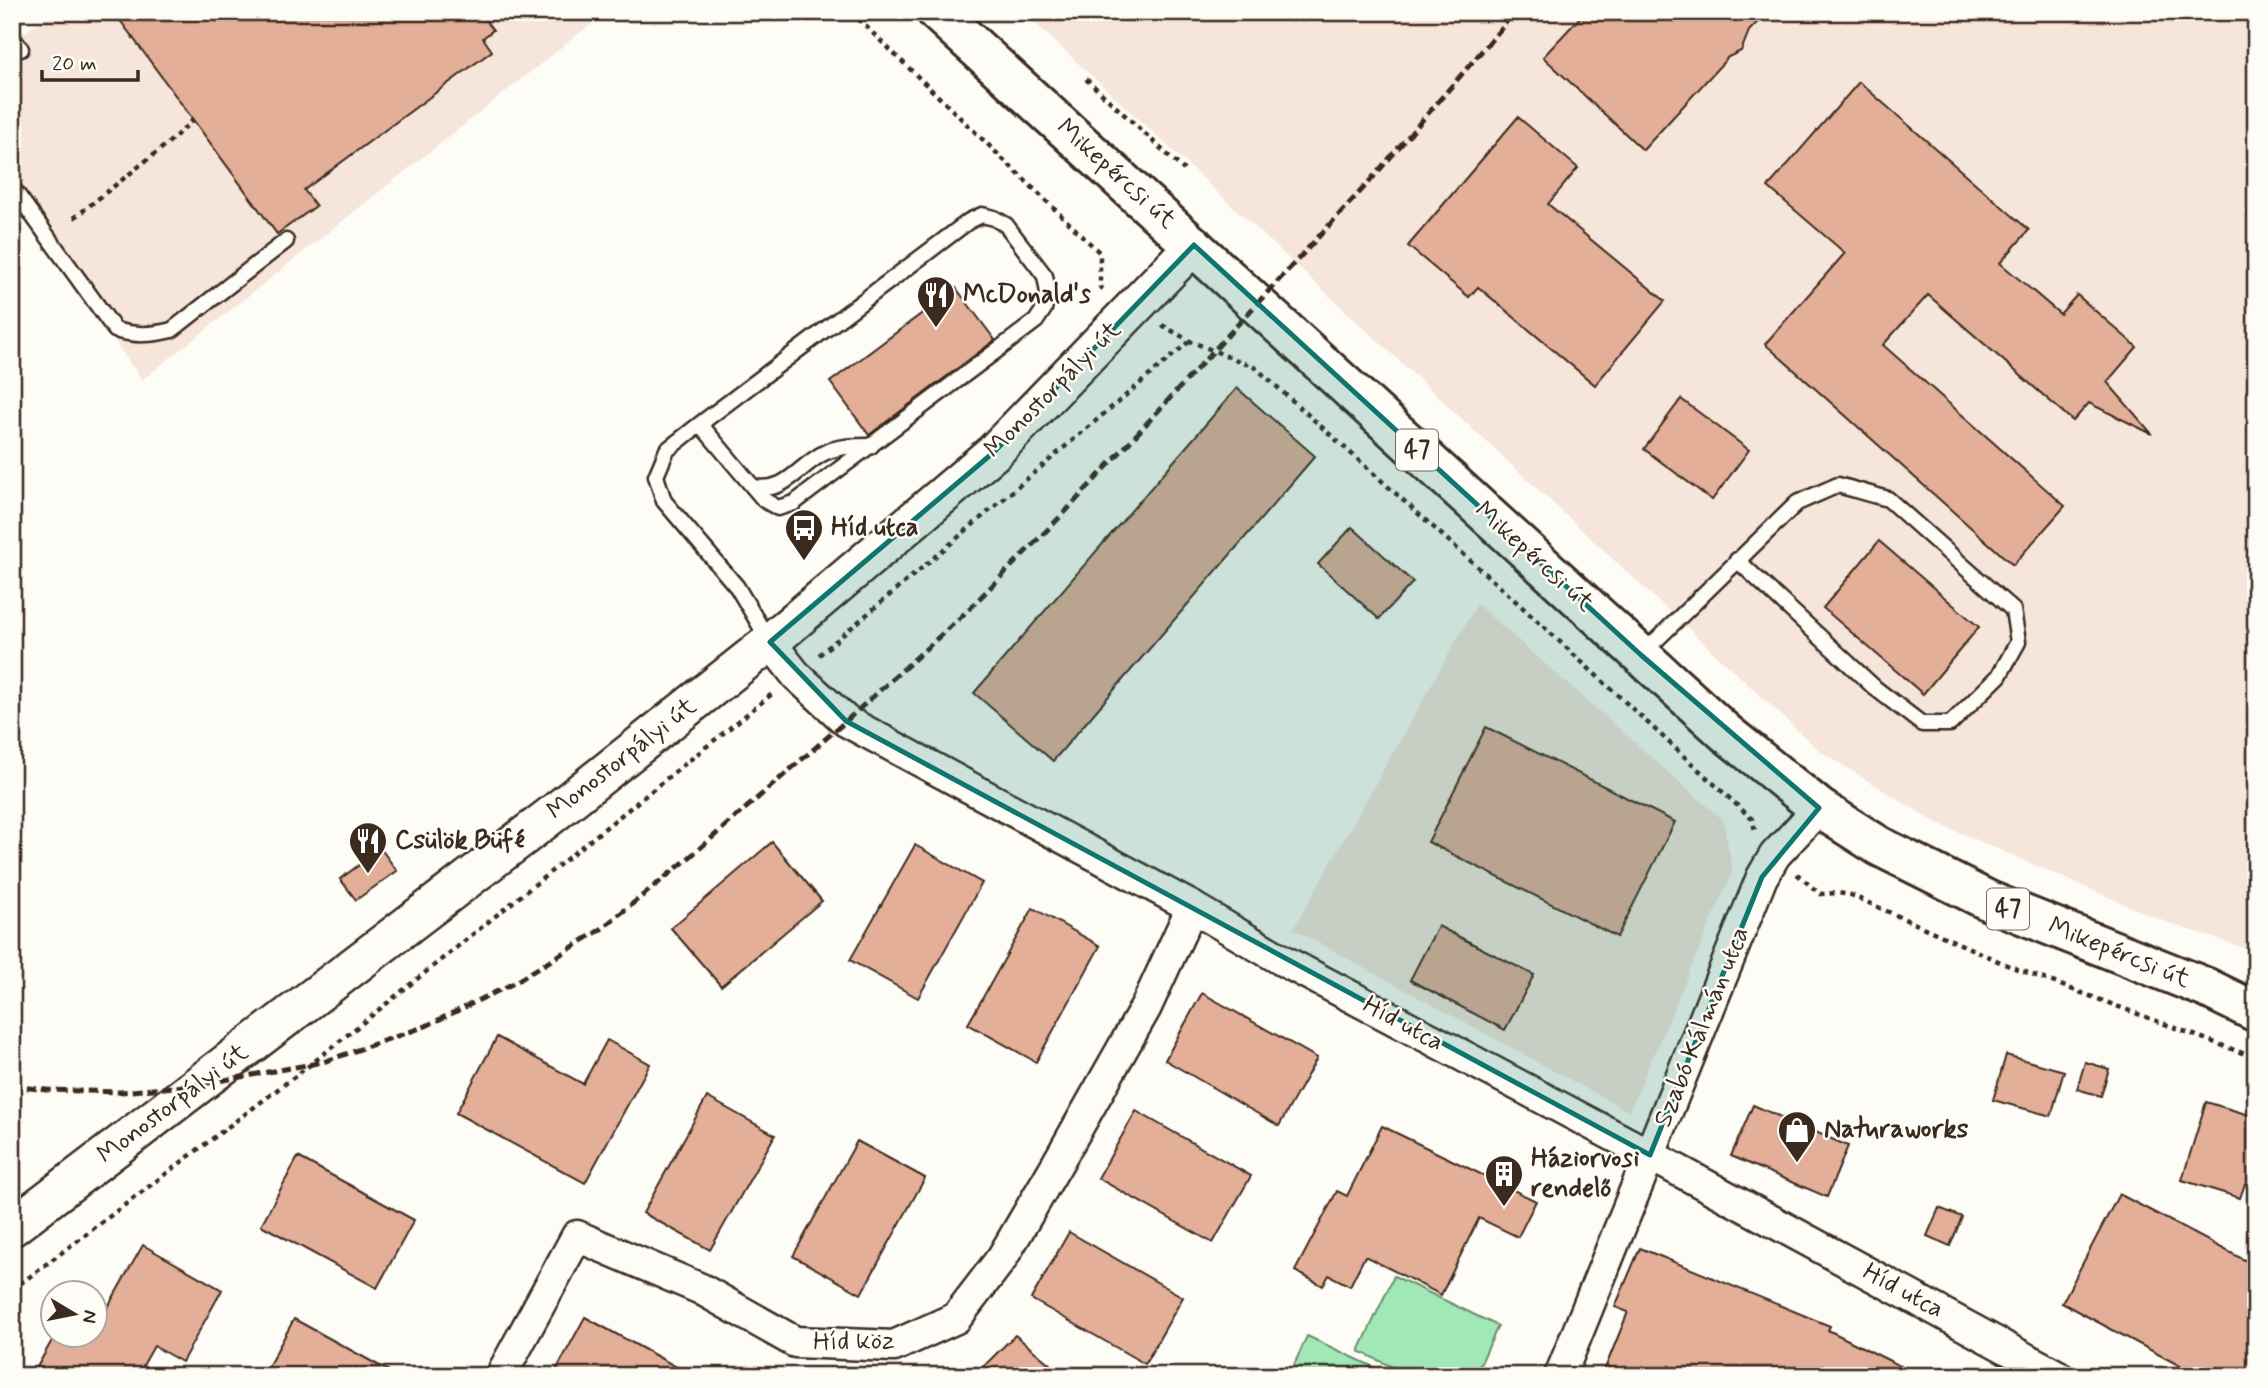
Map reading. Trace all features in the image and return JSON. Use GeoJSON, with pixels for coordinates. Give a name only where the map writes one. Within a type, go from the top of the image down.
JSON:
{"type":"FeatureCollection","features":[{"type":"Feature","properties":{"kind":"main road","name":"Mikepércsi út"},"geometry":{"type":"LineString","coordinates":[[937,12],[1726,733],[1819,808],[1879,846],[1989,901],[2207,988]]}},
{"type":"Feature","properties":{"kind":"main road","name":"47"},"geometry":{"type":"LineString","coordinates":[[2207,988],[2256,1001]]}},
{"type":"Feature","properties":{"kind":"main road","name":"47"},"geometry":{"type":"LineString","coordinates":[[2207,988],[2256,1012]]}},
{"type":"Feature","properties":{"kind":"street","name":"Monostorpályi út"},"geometry":{"type":"LineString","coordinates":[[12,1227],[538,825],[770,642],[994,452],[1194,245]]}},
{"type":"Feature","properties":{"kind":"street","name":"Híd utca"},"geometry":{"type":"LineString","coordinates":[[770,642],[796,675],[846,721],[1192,907],[1282,960],[1650,1154],[2058,1376]]}},
{"type":"Feature","properties":{"kind":"street","name":"Szabó Kálmán utca"},"geometry":{"type":"LineString","coordinates":[[1560,1376],[1762,877],[1775,855],[1819,808]]}},
{"type":"Feature","properties":{"kind":"street","name":"Híd köz"},"geometry":{"type":"LineString","coordinates":[[503,1370],[577,1236],[701,1289],[795,1342],[894,1346],[956,1318],[1003,1258],[1057,1164],[1146,1007],[1192,907]]}},
{"type":"Feature","properties":{"kind":"lane"},"geometry":{"type":"LineString","coordinates":[[12,187],[116,330],[132,335],[172,330],[286,242]]}},
{"type":"Feature","properties":{"kind":"lane"},"geometry":{"type":"LineString","coordinates":[[700,424],[764,500],[778,508],[794,503],[1036,321],[1044,309],[1048,293],[1045,276],[1006,225],[982,215],[969,221],[700,424],[667,450],[656,476],[664,501],[737,587],[770,642]]}},
{"type":"Feature","properties":{"kind":"lane"},"geometry":{"type":"LineString","coordinates":[[753,487],[778,487],[824,453],[840,447],[871,446]]}},
{"type":"Feature","properties":{"kind":"lane"},"geometry":{"type":"LineString","coordinates":[[1641,654],[1738,560],[1797,503],[1838,485],[1888,499],[2013,610],[2018,642],[1999,676],[1950,724],[1922,724],[1875,688],[1738,560]]}},
{"type":"Feature","properties":{"kind":"path"},"geometry":{"type":"LineString","coordinates":[[12,1290],[310,1065],[796,675],[1190,341],[1100,287],[1100,253],[851,12]]}},
{"type":"Feature","properties":{"kind":"path"},"geometry":{"type":"LineString","coordinates":[[1086,79],[1184,170]]}},
{"type":"Feature","properties":{"kind":"path"},"geometry":{"type":"LineString","coordinates":[[74,218],[193,121]]}},
{"type":"Feature","properties":{"kind":"highlighted area"},"geometry":{"type":"Polygon","coordinates":[[[1194,245],[1641,655],[1819,808],[1762,877],[1650,1155],[846,721],[770,642],[994,452],[1194,245]]]}},
{"type":"Feature","properties":{"kind":"shaded area"},"geometry":{"type":"Polygon","coordinates":[[[54,12],[606,12],[142,380],[12,196],[12,41],[54,12]]]}},
{"type":"Feature","properties":{"kind":"shaded area"},"geometry":{"type":"Polygon","coordinates":[[[1023,12],[2256,12],[2256,952],[2166,922],[1935,822],[1820,751],[1023,12]]]}},
{"type":"Feature","properties":{"kind":"shaded area"},"geometry":{"type":"Polygon","coordinates":[[[1477,604],[1723,820],[1733,871],[1629,1112],[1293,929],[1477,604]]]}},
{"type":"Feature","properties":{"kind":"green space"},"geometry":{"type":"Polygon","coordinates":[[[1394,1276],[1498,1326],[1475,1376],[1411,1376],[1359,1351],[1394,1276]]]}},
{"type":"Feature","properties":{"kind":"green space"},"geometry":{"type":"Polygon","coordinates":[[[1307,1336],[1393,1376],[1289,1376],[1307,1336]]]}},
{"type":"Feature","properties":{"kind":"building"},"geometry":{"type":"Polygon","coordinates":[[[114,12],[479,12],[493,30],[483,38],[492,51],[304,190],[316,206],[277,234],[114,12]]]}},
{"type":"Feature","properties":{"kind":"building"},"geometry":{"type":"Polygon","coordinates":[[[1585,12],[1767,12],[1749,31],[1741,51],[1728,57],[1643,150],[1543,57],[1585,12]]]}},
{"type":"Feature","properties":{"kind":"building"},"geometry":{"type":"Polygon","coordinates":[[[1859,82],[2029,230],[2000,263],[2060,314],[2077,295],[2137,347],[2107,382],[2152,434],[2089,403],[2073,421],[1928,295],[1883,345],[2065,506],[2013,565],[1765,344],[1845,253],[1768,187],[1859,82]]]}},
{"type":"Feature","properties":{"kind":"building"},"geometry":{"type":"Polygon","coordinates":[[[1518,117],[1578,168],[1548,204],[1665,301],[1595,385],[1478,287],[1469,297],[1408,246],[1518,117]]]}},
{"type":"Feature","properties":{"kind":"building"},"geometry":{"type":"Polygon","coordinates":[[[956,288],[995,340],[869,435],[830,382],[956,288]]]}},
{"type":"Feature","properties":{"kind":"building"},"geometry":{"type":"Polygon","coordinates":[[[1237,388],[1315,456],[1053,761],[974,693],[1237,388]]]}},
{"type":"Feature","properties":{"kind":"building"},"geometry":{"type":"Polygon","coordinates":[[[1681,399],[1749,450],[1712,500],[1644,449],[1681,399]]]}},
{"type":"Feature","properties":{"kind":"building"},"geometry":{"type":"Polygon","coordinates":[[[1352,527],[1413,582],[1379,619],[1318,564],[1352,527]]]}},
{"type":"Feature","properties":{"kind":"building"},"geometry":{"type":"Polygon","coordinates":[[[1879,541],[1979,627],[1923,694],[1823,608],[1879,541]]]}},
{"type":"Feature","properties":{"kind":"building"},"geometry":{"type":"Polygon","coordinates":[[[1486,727],[1675,822],[1617,937],[1428,842],[1486,727]]]}},
{"type":"Feature","properties":{"kind":"building"},"geometry":{"type":"Polygon","coordinates":[[[772,842],[822,901],[721,986],[671,928],[772,842]]]}},
{"type":"Feature","properties":{"kind":"building"},"geometry":{"type":"Polygon","coordinates":[[[915,845],[982,883],[918,998],[850,960],[915,845]]]}},
{"type":"Feature","properties":{"kind":"building","name":"Csülök Büfé"},"geometry":{"type":"Polygon","coordinates":[[[381,849],[397,871],[356,900],[340,879],[381,849]]]}},
{"type":"Feature","properties":{"kind":"building"},"geometry":{"type":"Polygon","coordinates":[[[1033,908],[1100,946],[1036,1062],[968,1024],[1033,908]]]}},
{"type":"Feature","properties":{"kind":"building"},"geometry":{"type":"Polygon","coordinates":[[[1438,926],[1534,975],[1505,1030],[1410,980],[1438,926]]]}},
{"type":"Feature","properties":{"kind":"building"},"geometry":{"type":"Polygon","coordinates":[[[1202,993],[1317,1058],[1279,1126],[1165,1060],[1202,993]]]}},
{"type":"Feature","properties":{"kind":"building"},"geometry":{"type":"Polygon","coordinates":[[[497,1037],[583,1084],[607,1040],[650,1064],[585,1183],[456,1113],[497,1037]]]}},
{"type":"Feature","properties":{"kind":"building"},"geometry":{"type":"Polygon","coordinates":[[[2006,1055],[2064,1071],[2051,1116],[1993,1100],[2006,1055]]]}},
{"type":"Feature","properties":{"kind":"building"},"geometry":{"type":"Polygon","coordinates":[[[2085,1062],[2109,1069],[2101,1096],[2077,1089],[2085,1062]]]}},
{"type":"Feature","properties":{"kind":"building"},"geometry":{"type":"Polygon","coordinates":[[[707,1097],[775,1135],[710,1250],[643,1213],[707,1097]]]}},
{"type":"Feature","properties":{"kind":"building"},"geometry":{"type":"Polygon","coordinates":[[[2206,1102],[2256,1117],[2256,1188],[2245,1184],[2240,1198],[2182,1180],[2206,1102]]]}},
{"type":"Feature","properties":{"kind":"building"},"geometry":{"type":"Polygon","coordinates":[[[1753,1105],[1848,1146],[1827,1197],[1731,1156],[1753,1105]]]}},
{"type":"Feature","properties":{"kind":"building"},"geometry":{"type":"Polygon","coordinates":[[[1136,1111],[1251,1176],[1213,1243],[1098,1178],[1136,1111]]]}},
{"type":"Feature","properties":{"kind":"building"},"geometry":{"type":"Polygon","coordinates":[[[1382,1126],[1536,1201],[1518,1237],[1479,1218],[1441,1295],[1365,1256],[1350,1286],[1329,1275],[1323,1286],[1295,1271],[1337,1191],[1347,1196],[1382,1126]]]}},
{"type":"Feature","properties":{"kind":"building"},"geometry":{"type":"Polygon","coordinates":[[[857,1141],[925,1178],[861,1294],[793,1256],[857,1141]]]}},
{"type":"Feature","properties":{"kind":"building"},"geometry":{"type":"Polygon","coordinates":[[[298,1157],[414,1220],[377,1288],[261,1225],[298,1157]]]}},
{"type":"Feature","properties":{"kind":"building"},"geometry":{"type":"Polygon","coordinates":[[[2119,1194],[2256,1266],[2256,1376],[2199,1376],[2062,1303],[2119,1194]]]}},
{"type":"Feature","properties":{"kind":"building"},"geometry":{"type":"Polygon","coordinates":[[[1939,1208],[1962,1217],[1950,1246],[1927,1236],[1939,1208]]]}},
{"type":"Feature","properties":{"kind":"building"},"geometry":{"type":"Polygon","coordinates":[[[1069,1232],[1183,1297],[1145,1364],[1031,1299],[1069,1232]]]}},
{"type":"Feature","properties":{"kind":"building"},"geometry":{"type":"Polygon","coordinates":[[[143,1245],[222,1290],[182,1362],[154,1346],[137,1376],[32,1376],[47,1350],[108,1350],[108,1306],[143,1245]]]}},
{"type":"Feature","properties":{"kind":"building"},"geometry":{"type":"Polygon","coordinates":[[[1640,1248],[1830,1326],[1828,1330],[1920,1376],[1692,1376],[1669,1366],[1665,1376],[1602,1376],[1628,1312],[1615,1307],[1640,1248]]]}},
{"type":"Feature","properties":{"kind":"building"},"geometry":{"type":"Polygon","coordinates":[[[585,1317],[693,1376],[553,1376],[585,1317]]]}},
{"type":"Feature","properties":{"kind":"building"},"geometry":{"type":"Polygon","coordinates":[[[294,1319],[398,1376],[263,1376],[294,1319]]]}},
{"type":"Feature","properties":{"kind":"building"},"geometry":{"type":"Polygon","coordinates":[[[1015,1335],[1064,1376],[974,1376],[1015,1335]]]}},
{"type":"Feature","properties":{"kind":"railway"},"geometry":{"type":"LineString","coordinates":[[12,1086],[120,1092],[197,1085],[323,1062],[426,1026],[514,983],[600,930],[684,862],[962,616],[1066,511],[1369,182],[1505,24],[1512,12]]}},
{"type":"Feature","properties":{"kind":"place","name":"McDonald's"},"geometry":{"type":"Point","coordinates":[936,329]}},
{"type":"Feature","properties":{"kind":"place","name":"Híd utca"},"geometry":{"type":"Point","coordinates":[804,562]}},
{"type":"Feature","properties":{"kind":"place","name":"Csülök Büfé"},"geometry":{"type":"Point","coordinates":[368,875]}},
{"type":"Feature","properties":{"kind":"place","name":"Naturaworks"},"geometry":{"type":"Point","coordinates":[1797,1164]}},
{"type":"Feature","properties":{"kind":"place","name":"Háziorvosi rendelő"},"geometry":{"type":"Point","coordinates":[1504,1208]}}]}
